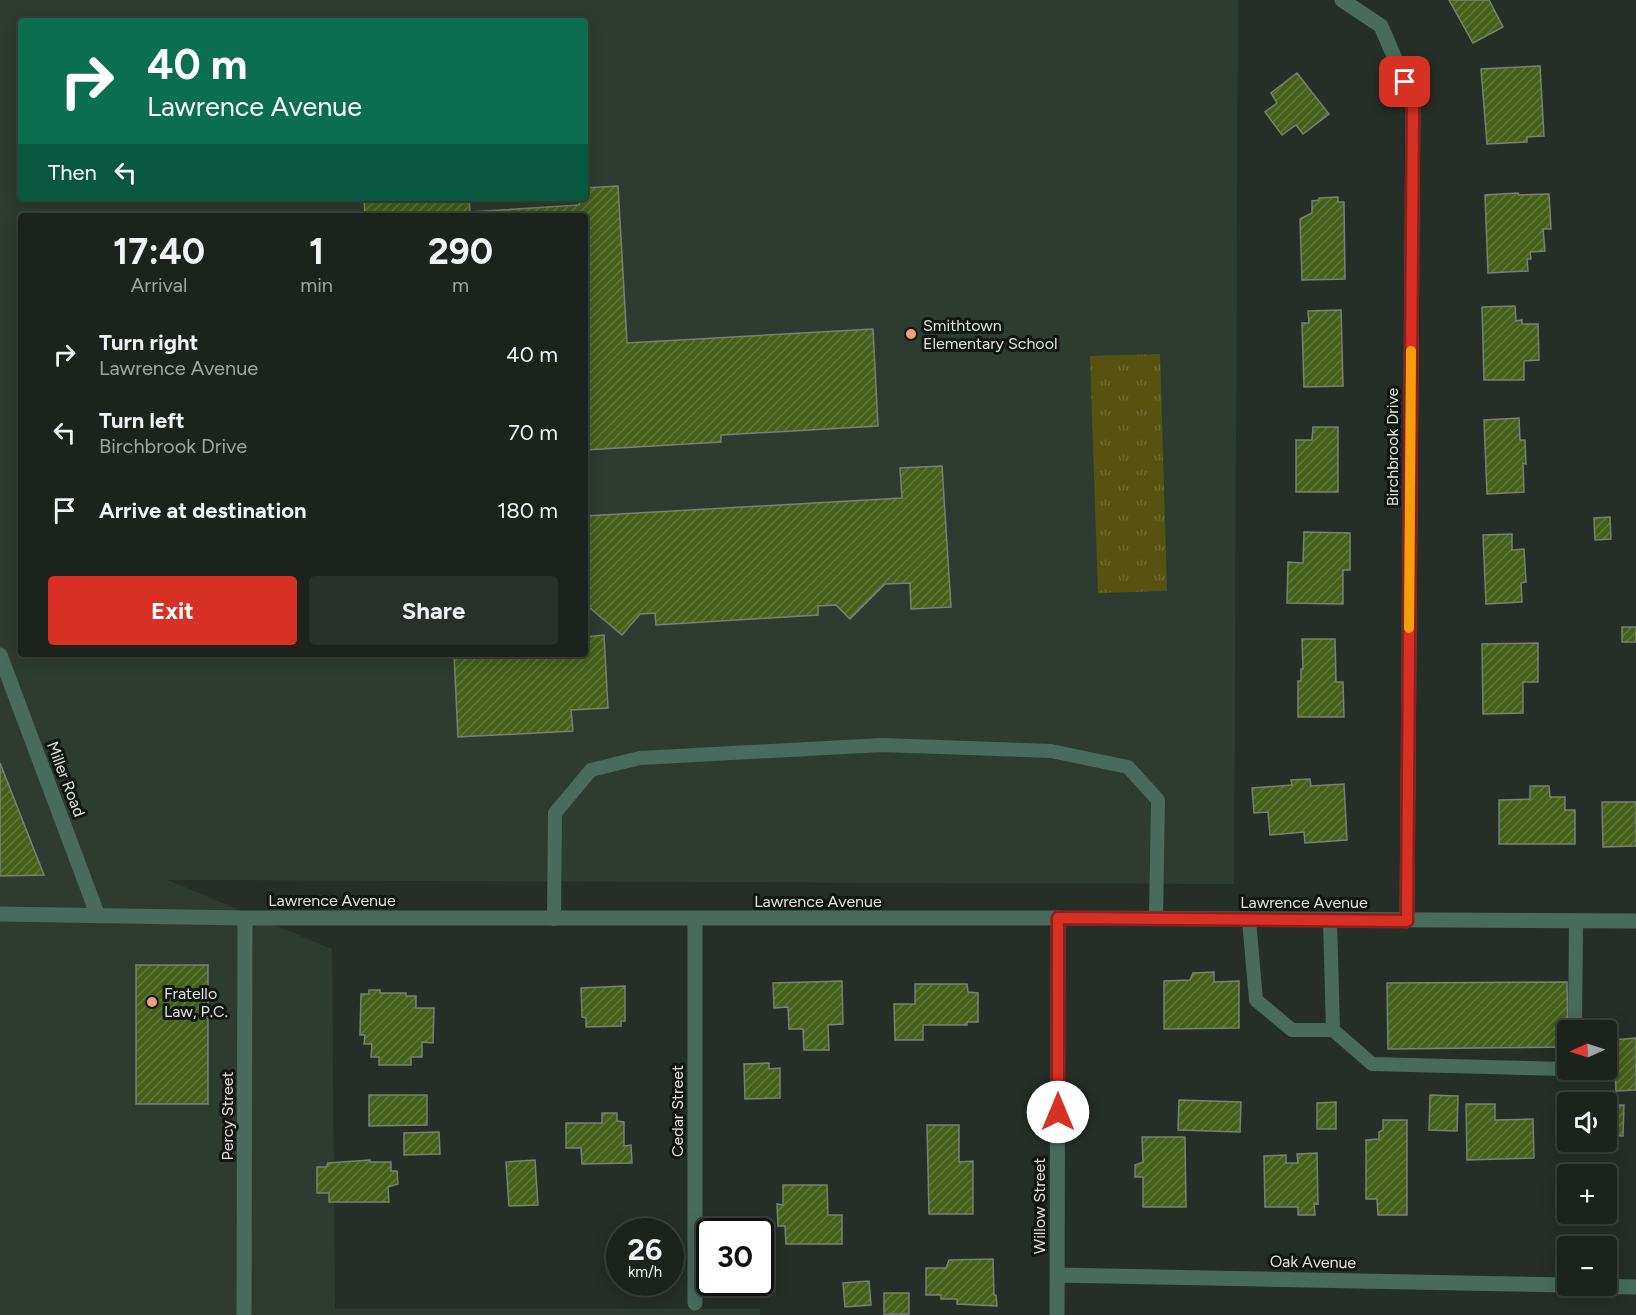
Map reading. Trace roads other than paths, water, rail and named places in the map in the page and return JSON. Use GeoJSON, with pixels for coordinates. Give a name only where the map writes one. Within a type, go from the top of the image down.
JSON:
{"type":"FeatureCollection","features":[{"type":"Feature","properties":{"kind":"street","name":"Birchbrook Drive"},"geometry":{"type":"LineString","coordinates":[[1342,0],[1381,26],[1413,101],[1407,921]]}},
{"type":"Feature","properties":{"kind":"street","name":"Miller Road"},"geometry":{"type":"LineString","coordinates":[[0,655],[98,916]]}},
{"type":"Feature","properties":{"kind":"street","name":"Lawrence Avenue"},"geometry":{"type":"LineString","coordinates":[[0,914],[245,918],[1636,921]]}},
{"type":"Feature","properties":{"kind":"street","name":"Percy Street"},"geometry":{"type":"LineString","coordinates":[[244,1315],[245,918]]}},
{"type":"Feature","properties":{"kind":"street","name":"Willow Street"},"geometry":{"type":"LineString","coordinates":[[1057,1315],[1058,918]]}},
{"type":"Feature","properties":{"kind":"street","name":"Cedar Street"},"geometry":{"type":"LineString","coordinates":[[695,919],[695,1304]]}},
{"type":"Feature","properties":{"kind":"street","name":"Oak Avenue"},"geometry":{"type":"LineString","coordinates":[[1057,1275],[1557,1285]]}},
{"type":"Feature","properties":{"kind":"street"},"geometry":{"type":"LineString","coordinates":[[1617,1287],[1636,1287]]}},
{"type":"Feature","properties":{"kind":"lane"},"geometry":{"type":"LineString","coordinates":[[554,919],[555,813],[591,770],[640,758],[882,745],[1051,751],[1128,767],[1158,800],[1156,919]]}},
{"type":"Feature","properties":{"kind":"lane"},"geometry":{"type":"LineString","coordinates":[[1249,920],[1256,1000],[1292,1030],[1333,1030],[1372,1064],[1557,1069]]}},
{"type":"Feature","properties":{"kind":"lane"},"geometry":{"type":"LineString","coordinates":[[1330,920],[1333,1030]]}},
{"type":"Feature","properties":{"kind":"lane"},"geometry":{"type":"LineString","coordinates":[[1575,921],[1575,1020]]}},
{"type":"Feature","properties":{"kind":"place","name":"Smithtown Elementary School"},"geometry":{"type":"Point","coordinates":[911,334]}},
{"type":"Feature","properties":{"kind":"place","name":"Fratello Law, P.C."},"geometry":{"type":"Point","coordinates":[152,1002]}}]}
